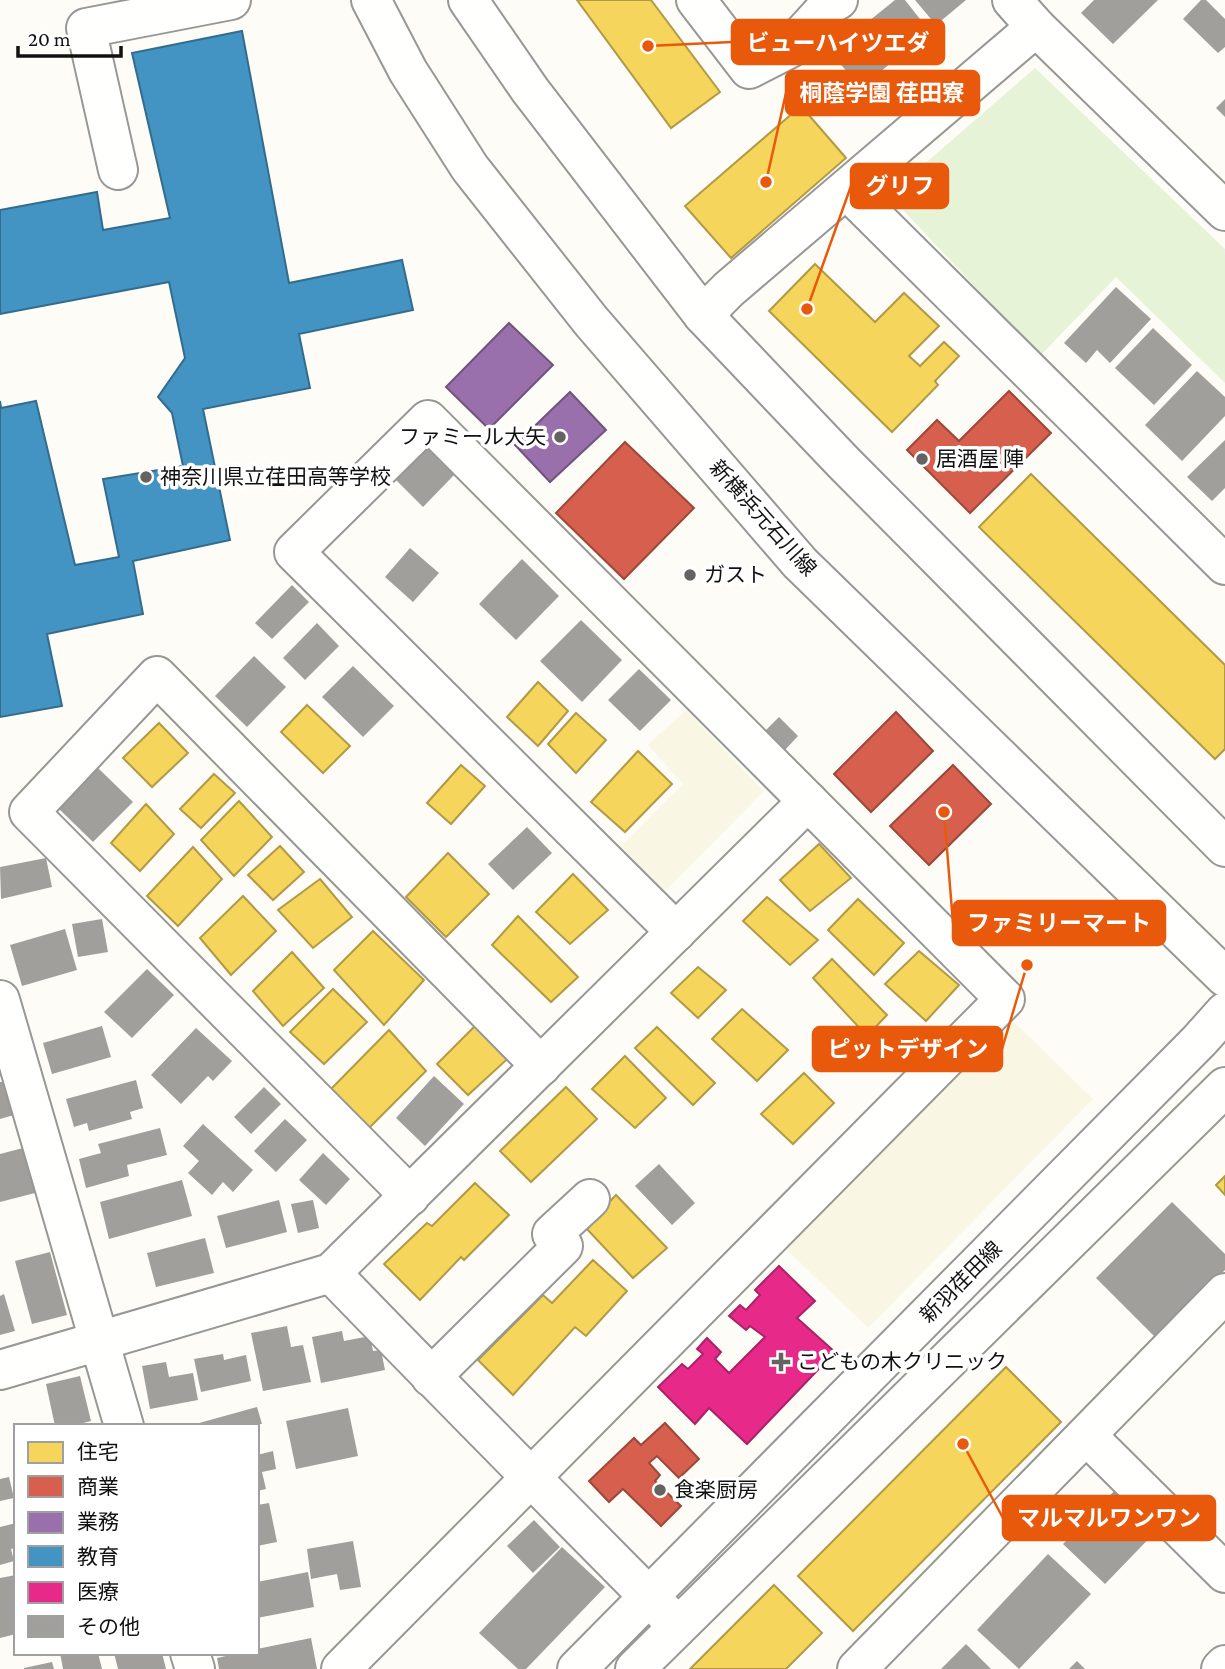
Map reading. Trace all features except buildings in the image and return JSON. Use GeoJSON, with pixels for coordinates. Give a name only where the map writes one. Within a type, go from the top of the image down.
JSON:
{"type":"FeatureCollection","features":[{"type":"Feature","properties":{"kind":"street"},"geometry":{"type":"LineString","coordinates":[[118,170],[86,28],[231,0]]}},
{"type":"Feature","properties":{"kind":"street","name":"新横浜元石川線"},"geometry":{"type":"LineString","coordinates":[[371,0],[408,71],[470,168],[592,321],[800,563],[1225,977]]}},
{"type":"Feature","properties":{"kind":"street"},"geometry":{"type":"LineString","coordinates":[[468,0],[530,90],[703,314],[844,462],[1225,847]]}},
{"type":"Feature","properties":{"kind":"street"},"geometry":{"type":"LineString","coordinates":[[696,0],[749,69],[790,48],[829,5],[838,0]]}},
{"type":"Feature","properties":{"kind":"street"},"geometry":{"type":"LineString","coordinates":[[703,314],[847,190],[1024,13],[1225,211]]}},
{"type":"Feature","properties":{"kind":"street"},"geometry":{"type":"LineString","coordinates":[[847,190],[1225,565]]}},
{"type":"Feature","properties":{"kind":"street"},"geometry":{"type":"LineString","coordinates":[[341,1669],[1005,999],[428,420],[293,552],[676,932]]}},
{"type":"Feature","properties":{"kind":"street"},"geometry":{"type":"LineString","coordinates":[[410,1196],[29,812],[157,676],[541,1066]]}},
{"type":"Feature","properties":{"kind":"street"},"geometry":{"type":"LineString","coordinates":[[0,1370],[331,1273],[808,801]]}},
{"type":"Feature","properties":{"kind":"street"},"geometry":{"type":"LineString","coordinates":[[0,1000],[123,1424]]}},
{"type":"Feature","properties":{"kind":"street","name":"新羽荏田線"},"geometry":{"type":"LineString","coordinates":[[577,1669],[1225,1012]]}},
{"type":"Feature","properties":{"kind":"street"},"geometry":{"type":"LineString","coordinates":[[635,1669],[1225,1087]]}},
{"type":"Feature","properties":{"kind":"street"},"geometry":{"type":"LineString","coordinates":[[431,1377],[563,1246],[552,1234],[590,1199]]}},
{"type":"Feature","properties":{"kind":"street"},"geometry":{"type":"LineString","coordinates":[[331,1273],[679,1627]]}},
{"type":"Feature","properties":{"kind":"street"},"geometry":{"type":"LineString","coordinates":[[857,1669],[1225,1293]]}},
{"type":"Feature","properties":{"kind":"street"},"geometry":{"type":"LineString","coordinates":[[1087,1436],[1225,1573]]}},
{"type":"Feature","properties":{"kind":"street"},"geometry":{"type":"LineString","coordinates":[[1221,1669],[1225,1665]]}},
{"type":"Feature","properties":{"kind":"shaded area"},"geometry":{"type":"Polygon","coordinates":[[[686,710],[764,791],[658,898],[614,853],[683,784],[648,745],[686,710]]]}},
{"type":"Feature","properties":{"kind":"shaded area"},"geometry":{"type":"Polygon","coordinates":[[[1010,1018],[1093,1099],[868,1328],[784,1247],[1010,1018]]]}},
{"type":"Feature","properties":{"kind":"green space"},"geometry":{"type":"Polygon","coordinates":[[[1035,68],[1225,249],[1225,383],[1116,277],[1040,356],[889,195],[1035,68]]]}},
{"type":"Feature","properties":{"kind":"place","name":"ビューハイツエダ"},"geometry":{"type":"Point","coordinates":[648,46]}},
{"type":"Feature","properties":{"kind":"place","name":"桐蔭学園 荏田寮"},"geometry":{"type":"Point","coordinates":[766,182]}},
{"type":"Feature","properties":{"kind":"place","name":"グリフ"},"geometry":{"type":"Point","coordinates":[807,309]}},
{"type":"Feature","properties":{"kind":"place","name":"ファミール大矢"},"geometry":{"type":"Point","coordinates":[560,437]}},
{"type":"Feature","properties":{"kind":"place","name":"居酒屋 陣"},"geometry":{"type":"Point","coordinates":[922,459]}},
{"type":"Feature","properties":{"kind":"place","name":"神奈川県立荏田高等学校"},"geometry":{"type":"Point","coordinates":[146,477]}},
{"type":"Feature","properties":{"kind":"place","name":"ガスト"},"geometry":{"type":"Point","coordinates":[690,575]}},
{"type":"Feature","properties":{"kind":"place","name":"ファミリーマート"},"geometry":{"type":"Point","coordinates":[944,812]}},
{"type":"Feature","properties":{"kind":"place","name":"ピットデザイン"},"geometry":{"type":"Point","coordinates":[1027,965]}},
{"type":"Feature","properties":{"kind":"place","name":"こどもの木クリニック"},"geometry":{"type":"Point","coordinates":[781,1362]}},
{"type":"Feature","properties":{"kind":"place","name":"マルマルワンワン"},"geometry":{"type":"Point","coordinates":[963,1444]}},
{"type":"Feature","properties":{"kind":"place","name":"食楽厨房"},"geometry":{"type":"Point","coordinates":[660,1490]}}]}
